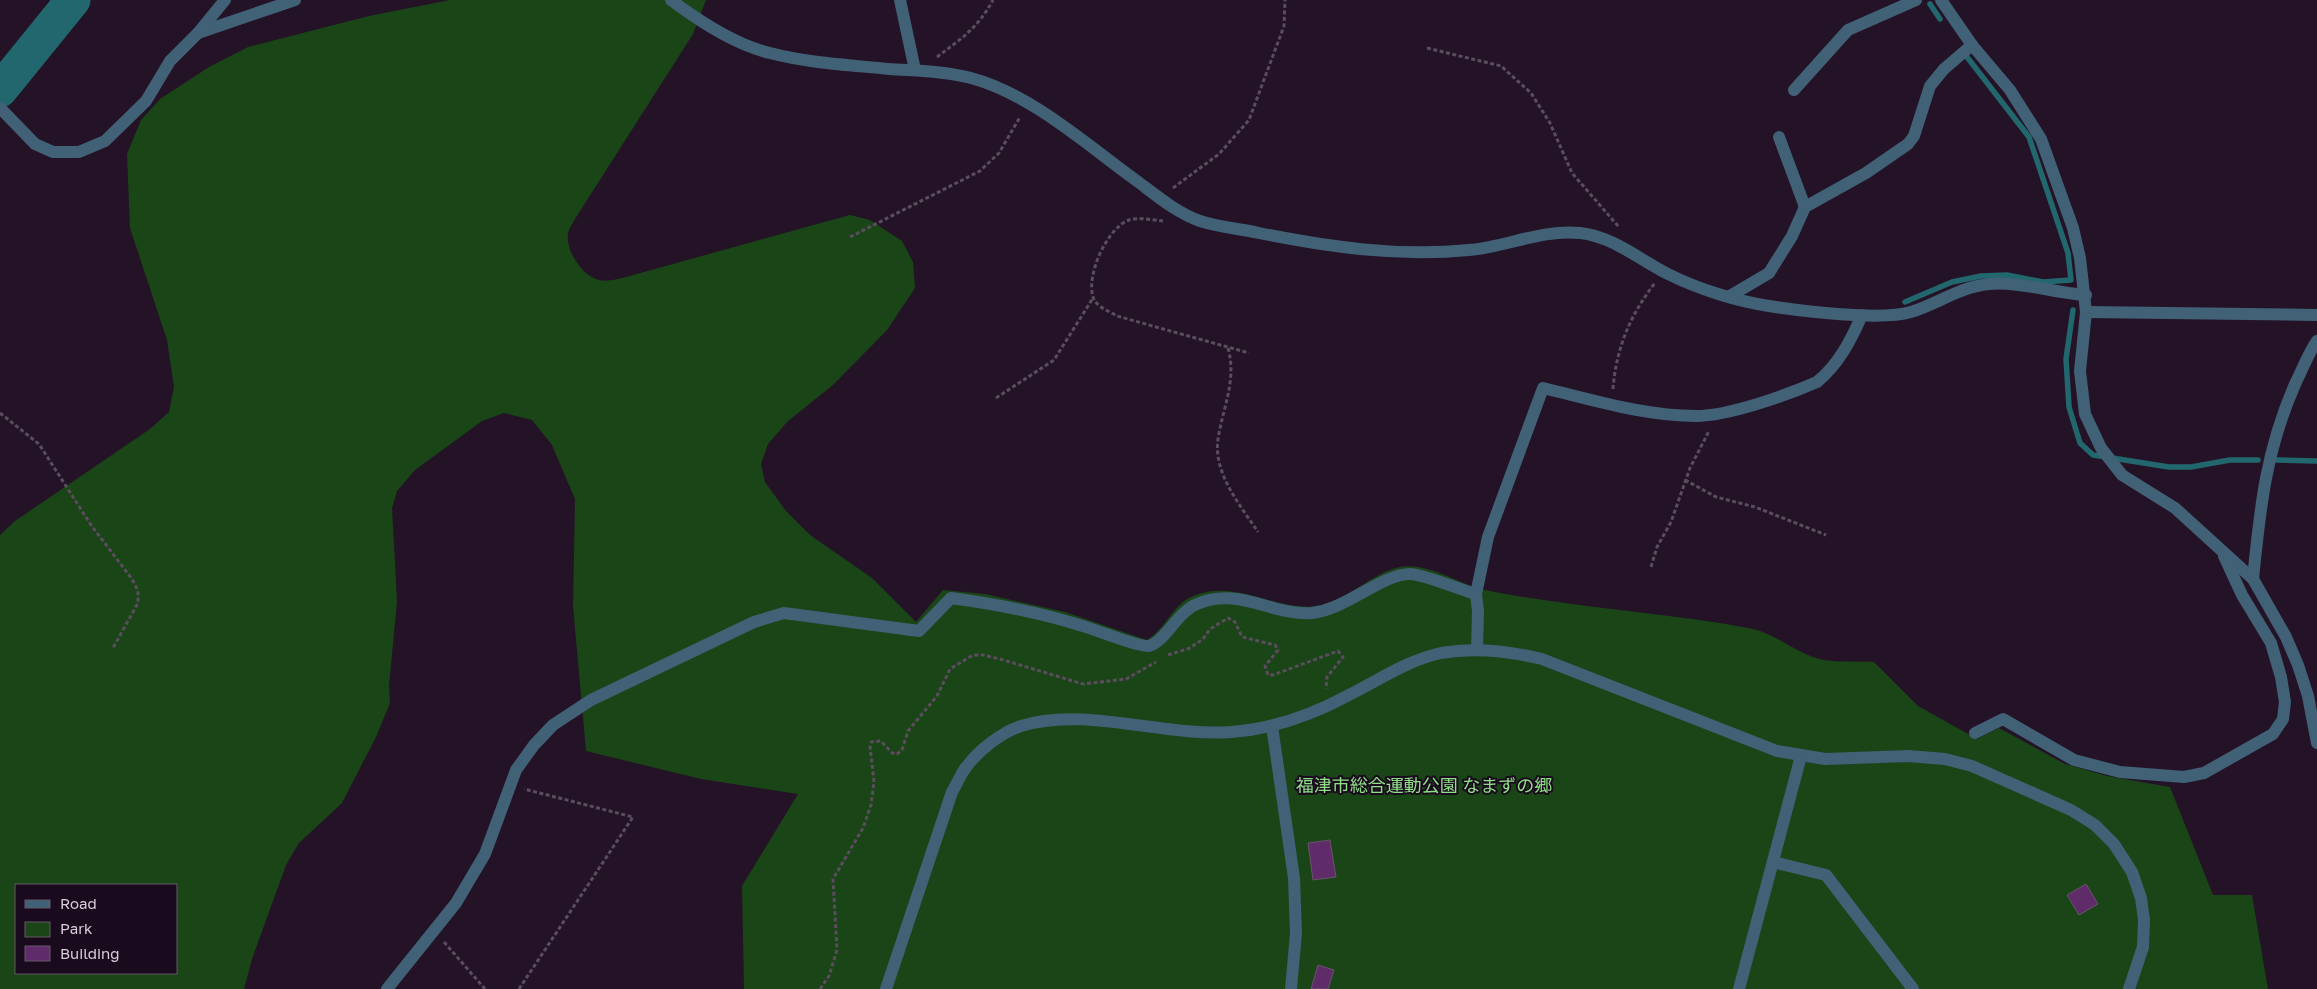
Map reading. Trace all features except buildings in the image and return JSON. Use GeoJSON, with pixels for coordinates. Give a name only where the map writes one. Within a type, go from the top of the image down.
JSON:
{"type":"FeatureCollection","features":[{"type":"Feature","properties":{"kind":"street"},"geometry":{"type":"LineString","coordinates":[[0,108],[35,144],[54,152],[79,152],[105,141],[146,102],[170,61],[198,33],[225,0]]}},
{"type":"Feature","properties":{"kind":"street"},"geometry":{"type":"LineString","coordinates":[[198,33],[295,0]]}},
{"type":"Feature","properties":{"kind":"street"},"geometry":{"type":"LineString","coordinates":[[671,0],[690,14],[730,37],[767,53],[811,60],[918,69],[970,77],[1005,89],[1028,103],[1165,201],[1202,221],[1330,247],[1391,253],[1472,250],[1562,232],[1584,233],[1632,253],[1661,270],[1730,296],[1767,306],[1862,315],[1896,315],[1913,311],[1963,288],[1993,283],[2086,295]]}},
{"type":"Feature","properties":{"kind":"street"},"geometry":{"type":"LineString","coordinates":[[900,0],[918,69]]}},
{"type":"Feature","properties":{"kind":"street"},"geometry":{"type":"LineString","coordinates":[[1794,90],[1848,30],[1916,0]]}},
{"type":"Feature","properties":{"kind":"street"},"geometry":{"type":"LineString","coordinates":[[1941,0],[1972,45],[2010,90],[2041,138],[2073,228],[2086,295],[2080,371],[2085,414],[2101,448],[2112,466],[2122,475],[2175,508],[2253,579],[2286,637],[2298,665],[2308,696],[2317,743]]}},
{"type":"Feature","properties":{"kind":"street"},"geometry":{"type":"LineString","coordinates":[[1730,296],[1769,273],[1792,236],[1805,207],[1866,173],[1908,144],[1914,136],[1930,86],[1944,69],[1972,45]]}},
{"type":"Feature","properties":{"kind":"street"},"geometry":{"type":"LineString","coordinates":[[1779,137],[1805,207]]}},
{"type":"Feature","properties":{"kind":"street"},"geometry":{"type":"LineString","coordinates":[[2086,312],[2317,315]]}},
{"type":"Feature","properties":{"kind":"street"},"geometry":{"type":"LineString","coordinates":[[1477,650],[1478,610],[1476,594],[1488,537],[1543,388],[1631,410],[1697,416],[1740,408],[1817,382],[1826,374],[1847,347],[1862,315]]}},
{"type":"Feature","properties":{"kind":"street"},"geometry":{"type":"LineString","coordinates":[[2253,579],[2261,498],[2270,454],[2284,410],[2317,341]]}},
{"type":"Feature","properties":{"kind":"street"},"geometry":{"type":"LineString","coordinates":[[1975,733],[2003,719],[2074,760],[2120,772],[2184,777],[2204,773],[2273,734],[2283,719],[2285,702],[2281,676],[2271,643],[2242,595],[2220,549]]}},
{"type":"Feature","properties":{"kind":"street"},"geometry":{"type":"LineString","coordinates":[[387,989],[456,902],[484,854],[516,770],[534,745],[553,725],[591,700],[754,622],[784,613],[920,631],[951,598],[990,603],[1078,623],[1114,637],[1148,646],[1159,642],[1178,616],[1197,604],[1220,599],[1245,599],[1295,612],[1312,613],[1328,610],[1354,599],[1391,578],[1411,574],[1476,594]]}},
{"type":"Feature","properties":{"kind":"street"},"geometry":{"type":"LineString","coordinates":[[886,989],[952,792],[966,766],[990,744],[1018,727],[1041,720],[1072,720],[1191,731],[1230,732],[1272,726],[1319,711],[1405,665],[1441,653],[1477,650],[1512,652],[1542,659],[1777,751],[1825,759],[1908,756],[1945,759],[1972,766],[2071,810],[2095,825],[2114,844],[2132,872],[2141,898],[2144,920],[2143,946],[2129,989]]}},
{"type":"Feature","properties":{"kind":"street"},"geometry":{"type":"LineString","coordinates":[[1272,726],[1294,878],[1296,933],[1291,989]]}},
{"type":"Feature","properties":{"kind":"street"},"geometry":{"type":"LineString","coordinates":[[1738,989],[1801,756]]}},
{"type":"Feature","properties":{"kind":"street"},"geometry":{"type":"LineString","coordinates":[[1773,862],[1826,875],[1913,989]]}},
{"type":"Feature","properties":{"kind":"path"},"geometry":{"type":"LineString","coordinates":[[918,69],[972,30],[982,20],[992,0]]}},
{"type":"Feature","properties":{"kind":"path"},"geometry":{"type":"LineString","coordinates":[[1165,201],[1175,185],[1219,154],[1249,120],[1284,26],[1285,0]]}},
{"type":"Feature","properties":{"kind":"path"},"geometry":{"type":"LineString","coordinates":[[1427,48],[1501,66],[1531,93],[1550,123],[1572,173],[1628,238],[1632,253]]}},
{"type":"Feature","properties":{"kind":"path"},"geometry":{"type":"LineString","coordinates":[[850,237],[980,171],[999,153],[1028,103]]}},
{"type":"Feature","properties":{"kind":"path"},"geometry":{"type":"LineString","coordinates":[[996,398],[1054,360],[1093,298],[1092,280],[1098,260],[1116,227],[1130,220],[1166,221]]}},
{"type":"Feature","properties":{"kind":"path"},"geometry":{"type":"LineString","coordinates":[[1613,405],[1614,368],[1622,339],[1633,316],[1661,270]]}},
{"type":"Feature","properties":{"kind":"path"},"geometry":{"type":"LineString","coordinates":[[1093,298],[1103,308],[1117,316],[1249,353]]}},
{"type":"Feature","properties":{"kind":"path"},"geometry":{"type":"LineString","coordinates":[[1228,348],[1233,365],[1230,388],[1218,440],[1220,465],[1228,486],[1258,532]]}},
{"type":"Feature","properties":{"kind":"path"},"geometry":{"type":"LineString","coordinates":[[0,413],[39,444],[138,591],[138,603],[113,648]]}},
{"type":"Feature","properties":{"kind":"path"},"geometry":{"type":"LineString","coordinates":[[1651,567],[1657,547],[1671,522],[1685,480],[1712,426],[1707,415]]}},
{"type":"Feature","properties":{"kind":"path"},"geometry":{"type":"LineString","coordinates":[[1685,480],[1716,497],[1755,507],[1826,535]]}},
{"type":"Feature","properties":{"kind":"path"},"geometry":{"type":"LineString","coordinates":[[820,989],[829,976],[837,950],[833,880],[863,828],[871,805],[874,782],[871,742],[881,741],[892,753],[896,754],[902,750],[908,731],[914,722],[937,696],[950,669],[963,660],[973,655],[983,655],[1083,684],[1126,679],[1178,650],[1190,648],[1203,639],[1210,629],[1228,618],[1235,622],[1242,637],[1275,645],[1278,650],[1265,666],[1268,675],[1333,652],[1338,651],[1342,654],[1342,660],[1327,677],[1325,683],[1334,703]]}},
{"type":"Feature","properties":{"kind":"path"},"geometry":{"type":"LineString","coordinates":[[510,785],[633,817],[519,989]]}},
{"type":"Feature","properties":{"kind":"path"},"geometry":{"type":"LineString","coordinates":[[433,931],[485,989]]}},
{"type":"Feature","properties":{"kind":"green space","name":"福津市総合運動公園 なまずの郷"},"geometry":{"type":"Polygon","coordinates":[[[450,0],[706,0],[693,34],[570,228],[568,233],[569,247],[581,268],[593,278],[606,281],[850,215],[870,220],[902,241],[913,262],[915,288],[887,330],[833,385],[788,421],[768,444],[761,464],[765,482],[786,511],[810,535],[872,578],[916,622],[943,590],[985,594],[1065,612],[1147,640],[1159,630],[1184,601],[1207,592],[1239,593],[1301,607],[1316,606],[1338,599],[1390,570],[1411,566],[1432,570],[1485,590],[1585,606],[1720,623],[1761,631],[1822,660],[1874,662],[1918,706],[1977,739],[1999,728],[2065,764],[2107,776],[2170,787],[2213,895],[2252,895],[2268,989],[744,989],[742,886],[798,794],[701,779],[586,751],[573,606],[575,499],[552,445],[532,420],[504,413],[482,421],[415,470],[397,491],[392,508],[397,601],[389,686],[390,703],[376,737],[342,803],[299,843],[286,865],[252,959],[244,989],[0,989],[0,535],[15,521],[150,429],[169,412],[174,387],[167,340],[130,228],[127,154],[141,120],[160,99],[209,67],[248,47],[369,16],[450,0]]]}},
{"type":"Feature","properties":{"kind":"waterway"},"geometry":{"type":"LineString","coordinates":[[0,90],[73,0]]}},
{"type":"Feature","properties":{"kind":"waterway"},"geometry":{"type":"LineString","coordinates":[[1930,4],[1940,19]]}},
{"type":"Feature","properties":{"kind":"waterway"},"geometry":{"type":"LineString","coordinates":[[1905,302],[1952,282],[1981,276],[2007,275],[2043,282],[2071,280],[2068,253],[2029,137],[1967,57]]}},
{"type":"Feature","properties":{"kind":"waterway"},"geometry":{"type":"LineString","coordinates":[[2073,310],[2066,359],[2069,407],[2080,443],[2093,455],[2169,467],[2191,467],[2230,460],[2258,460]]}},
{"type":"Feature","properties":{"kind":"waterway"},"geometry":{"type":"LineString","coordinates":[[2277,460],[2317,461]]}}]}
